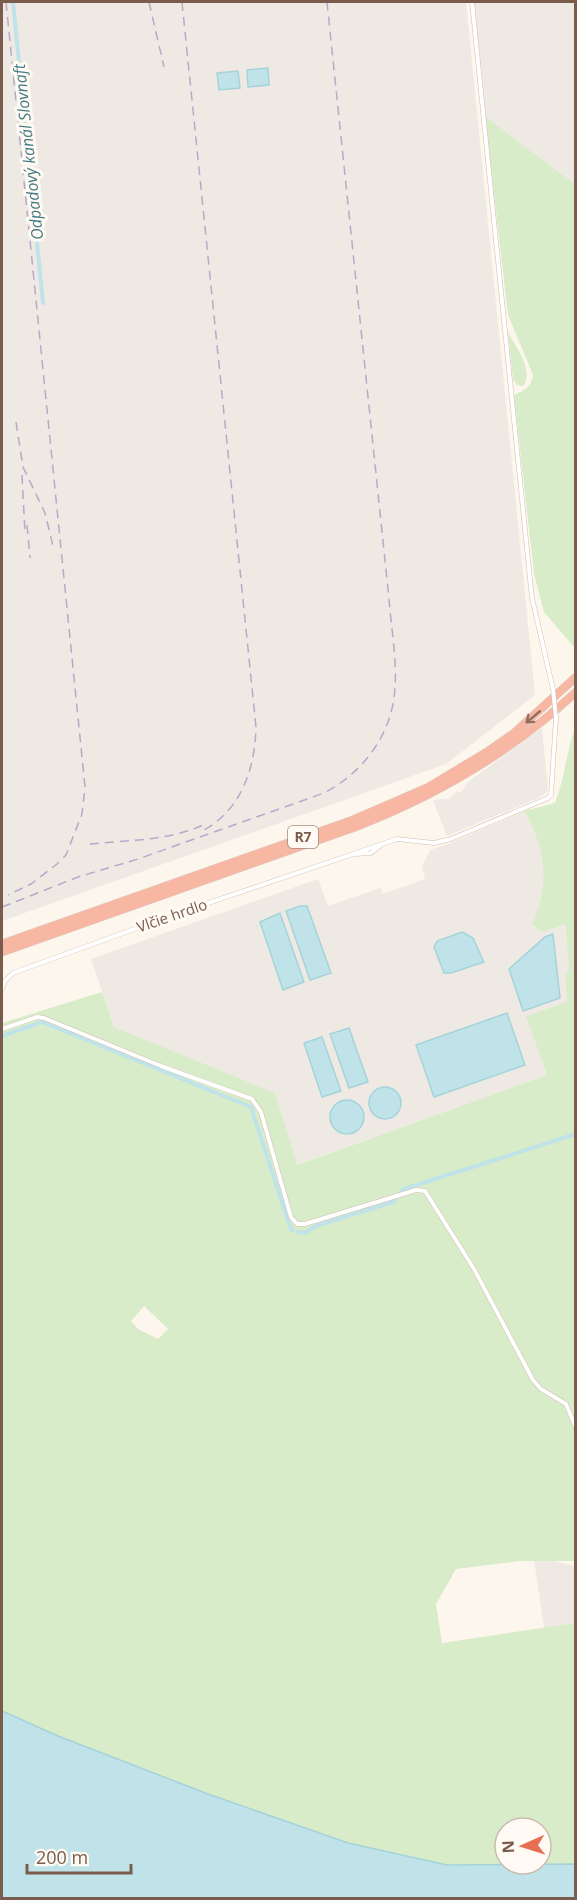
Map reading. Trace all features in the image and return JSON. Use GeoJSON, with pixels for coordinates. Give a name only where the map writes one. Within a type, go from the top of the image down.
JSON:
{"type":"FeatureCollection","features":[{"type":"Feature","properties":{"kind":"highway","name":"R7"},"geometry":{"type":"LineString","coordinates":[[2,944],[353,820],[412,795],[449,776],[504,740],[576,677]]}},
{"type":"Feature","properties":{"kind":"highway","name":"R7"},"geometry":{"type":"LineString","coordinates":[[2,952],[355,827],[406,806],[473,771],[519,740],[576,692]]}},
{"type":"Feature","properties":{"kind":"street","name":"Vlčie hrdlo"},"geometry":{"type":"LineString","coordinates":[[2,989],[5,981],[13,973],[351,854],[371,852],[384,843],[397,839],[443,842],[551,795],[556,718],[553,689],[532,598],[472,2]]}},
{"type":"Feature","properties":{"kind":"street"},"geometry":{"type":"LineString","coordinates":[[2,1029],[37,1017],[44,1018],[161,1066],[252,1099],[261,1112],[291,1217],[297,1224],[305,1224],[416,1190],[425,1191],[474,1269],[533,1380],[541,1389],[566,1404],[576,1428]]}},
{"type":"Feature","properties":{"kind":"shaded area"},"geometry":{"type":"Polygon","coordinates":[[[2,2],[466,2],[535,695],[446,764],[2,921],[2,2]]]}},
{"type":"Feature","properties":{"kind":"shaded area"},"geometry":{"type":"Polygon","coordinates":[[[575,2],[575,184],[485,116],[474,3],[575,2]]]}},
{"type":"Feature","properties":{"kind":"shaded area"},"geometry":{"type":"Polygon","coordinates":[[[542,728],[548,789],[546,793],[447,836],[433,801],[449,799],[457,791],[461,793],[468,782],[542,728]]]}},
{"type":"Feature","properties":{"kind":"shaded area"},"geometry":{"type":"Polygon","coordinates":[[[524,811],[539,841],[544,868],[539,908],[532,924],[565,924],[569,966],[569,973],[565,974],[567,1002],[547,1075],[296,1165],[275,1094],[114,1027],[91,959],[318,879],[328,906],[380,888],[383,894],[425,879],[422,867],[430,850],[524,811]]]}},
{"type":"Feature","properties":{"kind":"shaded area"},"geometry":{"type":"Polygon","coordinates":[[[534,1560],[549,1560],[575,1566],[575,1623],[544,1628],[534,1560]]]}},
{"type":"Feature","properties":{"kind":"green space"},"geometry":{"type":"Polygon","coordinates":[[[485,116],[575,184],[576,645],[574,647],[544,612],[534,574],[514,395],[527,388],[533,375],[508,315],[485,116]]]}},
{"type":"Feature","properties":{"kind":"green space"},"geometry":{"type":"Polygon","coordinates":[[[508,332],[519,351],[527,373],[523,386],[517,385],[513,379],[508,332]]]}},
{"type":"Feature","properties":{"kind":"green space"},"geometry":{"type":"Polygon","coordinates":[[[575,728],[575,1561],[520,1561],[456,1569],[436,1604],[442,1643],[575,1623],[575,1864],[553,1864],[553,1816],[493,1816],[493,1865],[447,1865],[348,1843],[208,1794],[58,1736],[2,1711],[2,1023],[102,992],[114,1027],[275,1093],[297,1165],[547,1075],[526,1016],[567,1002],[565,973],[569,973],[569,966],[565,924],[542,932],[532,924],[541,895],[543,867],[537,839],[524,811],[555,803],[575,728]],[[144,1306],[131,1321],[138,1329],[158,1339],[168,1329],[144,1306]]]}},
{"type":"Feature","properties":{"kind":"water"},"geometry":{"type":"Polygon","coordinates":[[[268,68],[269,85],[248,87],[247,70],[268,68]]]}},
{"type":"Feature","properties":{"kind":"water"},"geometry":{"type":"Polygon","coordinates":[[[238,71],[240,88],[219,90],[217,73],[238,71]]]}},
{"type":"Feature","properties":{"kind":"water"},"geometry":{"type":"Polygon","coordinates":[[[307,906],[331,973],[310,980],[286,911],[307,906]]]}},
{"type":"Feature","properties":{"kind":"water"},"geometry":{"type":"Polygon","coordinates":[[[280,913],[304,982],[283,990],[260,922],[280,913]]]}},
{"type":"Feature","properties":{"kind":"water"},"geometry":{"type":"Polygon","coordinates":[[[462,932],[473,938],[484,962],[451,973],[444,973],[434,947],[437,941],[462,932]]]}},
{"type":"Feature","properties":{"kind":"water"},"geometry":{"type":"Polygon","coordinates":[[[553,934],[560,998],[523,1011],[509,969],[545,937],[553,934]]]}},
{"type":"Feature","properties":{"kind":"water"},"geometry":{"type":"Polygon","coordinates":[[[507,1013],[525,1065],[434,1097],[416,1045],[507,1013]]]}},
{"type":"Feature","properties":{"kind":"water"},"geometry":{"type":"Polygon","coordinates":[[[349,1028],[368,1082],[349,1088],[330,1034],[349,1028]]]}},
{"type":"Feature","properties":{"kind":"water"},"geometry":{"type":"Polygon","coordinates":[[[322,1037],[341,1091],[322,1097],[304,1043],[322,1037]]]}},
{"type":"Feature","properties":{"kind":"water"},"geometry":{"type":"Polygon","coordinates":[[[385,1087],[397,1091],[401,1103],[397,1115],[385,1119],[373,1115],[369,1103],[373,1091],[385,1087]]]}},
{"type":"Feature","properties":{"kind":"water"},"geometry":{"type":"Polygon","coordinates":[[[347,1100],[359,1105],[364,1117],[359,1129],[347,1134],[335,1129],[330,1117],[335,1105],[347,1100]]]}},
{"type":"Feature","properties":{"kind":"water"},"geometry":{"type":"Polygon","coordinates":[[[2,1711],[58,1736],[208,1794],[348,1843],[447,1865],[493,1865],[493,1876],[553,1876],[553,1864],[575,1864],[575,1898],[2,1898],[2,1711]]]}},
{"type":"Feature","properties":{"kind":"waterway","name":"Odpadový kanál Slovnaft"},"geometry":{"type":"LineString","coordinates":[[13,2],[43,303]]}},
{"type":"Feature","properties":{"kind":"waterway"},"geometry":{"type":"LineString","coordinates":[[2,1036],[42,1022],[251,1107],[293,1231]]}},
{"type":"Feature","properties":{"kind":"waterway"},"geometry":{"type":"LineString","coordinates":[[400,1193],[404,1189],[576,1134]]}},
{"type":"Feature","properties":{"kind":"waterway"},"geometry":{"type":"LineString","coordinates":[[298,1232],[305,1233],[316,1226],[393,1202],[397,1198]]}},
{"type":"Feature","properties":{"kind":"railway"},"geometry":{"type":"LineString","coordinates":[[6,2],[85,787],[82,814],[66,855],[31,884],[8,895]]}},
{"type":"Feature","properties":{"kind":"railway"},"geometry":{"type":"LineString","coordinates":[[149,2],[164,67]]}},
{"type":"Feature","properties":{"kind":"railway"},"geometry":{"type":"LineString","coordinates":[[182,2],[256,727],[253,758],[243,788],[226,813],[200,832]]}},
{"type":"Feature","properties":{"kind":"railway"},"geometry":{"type":"LineString","coordinates":[[2,907],[78,877],[138,859],[324,793],[352,774],[364,762],[374,749],[389,720],[395,687],[395,654],[327,2]]}},
{"type":"Feature","properties":{"kind":"railway"},"geometry":{"type":"LineString","coordinates":[[16,422],[23,467],[45,513],[53,546]]}},
{"type":"Feature","properties":{"kind":"railway"},"geometry":{"type":"LineString","coordinates":[[22,475],[25,533]]}},
{"type":"Feature","properties":{"kind":"railway"},"geometry":{"type":"LineString","coordinates":[[27,525],[30,558]]}},
{"type":"Feature","properties":{"kind":"railway"},"geometry":{"type":"LineString","coordinates":[[90,844],[165,836],[207,823]]}}]}
